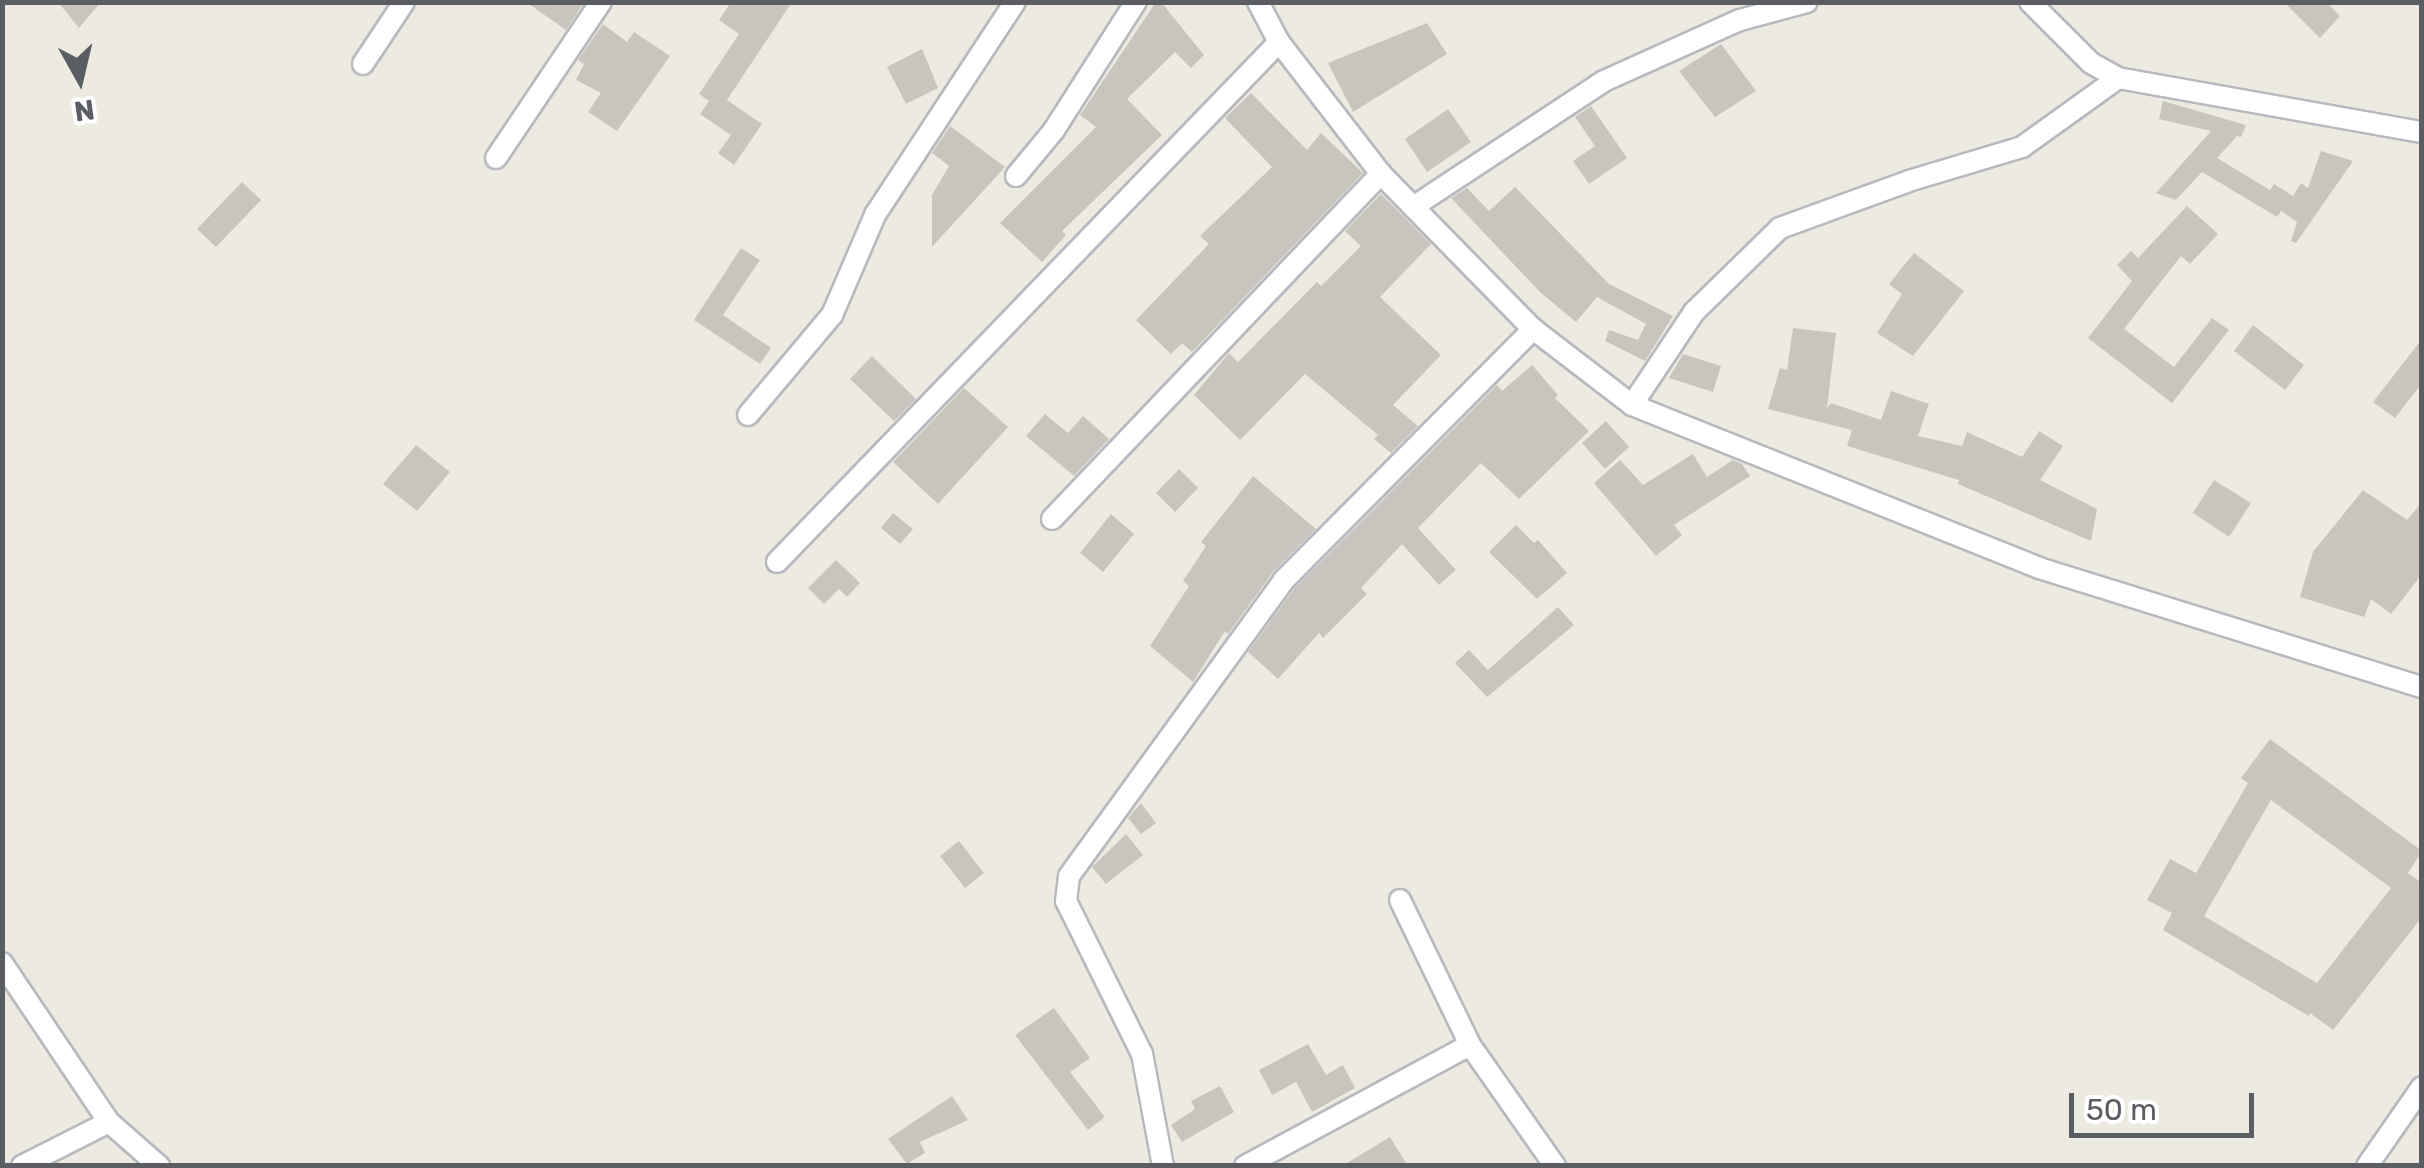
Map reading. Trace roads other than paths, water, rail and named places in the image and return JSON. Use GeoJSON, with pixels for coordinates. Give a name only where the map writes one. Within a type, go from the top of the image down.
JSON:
{"type":"FeatureCollection","features":[{"type":"Feature","properties":{"kind":"street"},"geometry":{"type":"LineString","coordinates":[[362,64],[404,2]]}},
{"type":"Feature","properties":{"kind":"street"},"geometry":{"type":"LineString","coordinates":[[496,158],[601,2]]}},
{"type":"Feature","properties":{"kind":"street"},"geometry":{"type":"LineString","coordinates":[[748,415],[832,316],[875,214],[1015,2]]}},
{"type":"Feature","properties":{"kind":"street"},"geometry":{"type":"LineString","coordinates":[[1016,176],[1054,130],[1136,2]]}},
{"type":"Feature","properties":{"kind":"street"},"geometry":{"type":"LineString","coordinates":[[1258,2],[1279,42],[1381,174],[1533,329],[1632,405],[2039,568],[2422,687]]}},
{"type":"Feature","properties":{"kind":"street"},"geometry":{"type":"LineString","coordinates":[[1413,206],[1604,81],[1740,20],[1807,2]]}},
{"type":"Feature","properties":{"kind":"street"},"geometry":{"type":"LineString","coordinates":[[2030,2],[2091,63],[2118,78],[2422,132]]}},
{"type":"Feature","properties":{"kind":"street"},"geometry":{"type":"LineString","coordinates":[[777,562],[1279,42]]}},
{"type":"Feature","properties":{"kind":"street"},"geometry":{"type":"LineString","coordinates":[[1632,405],[1694,312],[1780,228],[1912,180],[2022,147],[2118,78]]}},
{"type":"Feature","properties":{"kind":"street"},"geometry":{"type":"LineString","coordinates":[[1052,519],[1381,174]]}},
{"type":"Feature","properties":{"kind":"street"},"geometry":{"type":"LineString","coordinates":[[1163,1166],[1142,1054],[1066,901],[1069,876],[1284,580],[1533,329]]}},
{"type":"Feature","properties":{"kind":"street"},"geometry":{"type":"LineString","coordinates":[[1400,900],[1470,1046],[1555,1166]]}},
{"type":"Feature","properties":{"kind":"street"},"geometry":{"type":"LineString","coordinates":[[2,964],[10,985],[109,1122],[159,1166]]}},
{"type":"Feature","properties":{"kind":"street"},"geometry":{"type":"LineString","coordinates":[[1245,1166],[1470,1046]]}},
{"type":"Feature","properties":{"kind":"street"},"geometry":{"type":"LineString","coordinates":[[2367,1166],[2422,1087]]}},
{"type":"Feature","properties":{"kind":"street"},"geometry":{"type":"LineString","coordinates":[[22,1166],[109,1122]]}}]}
